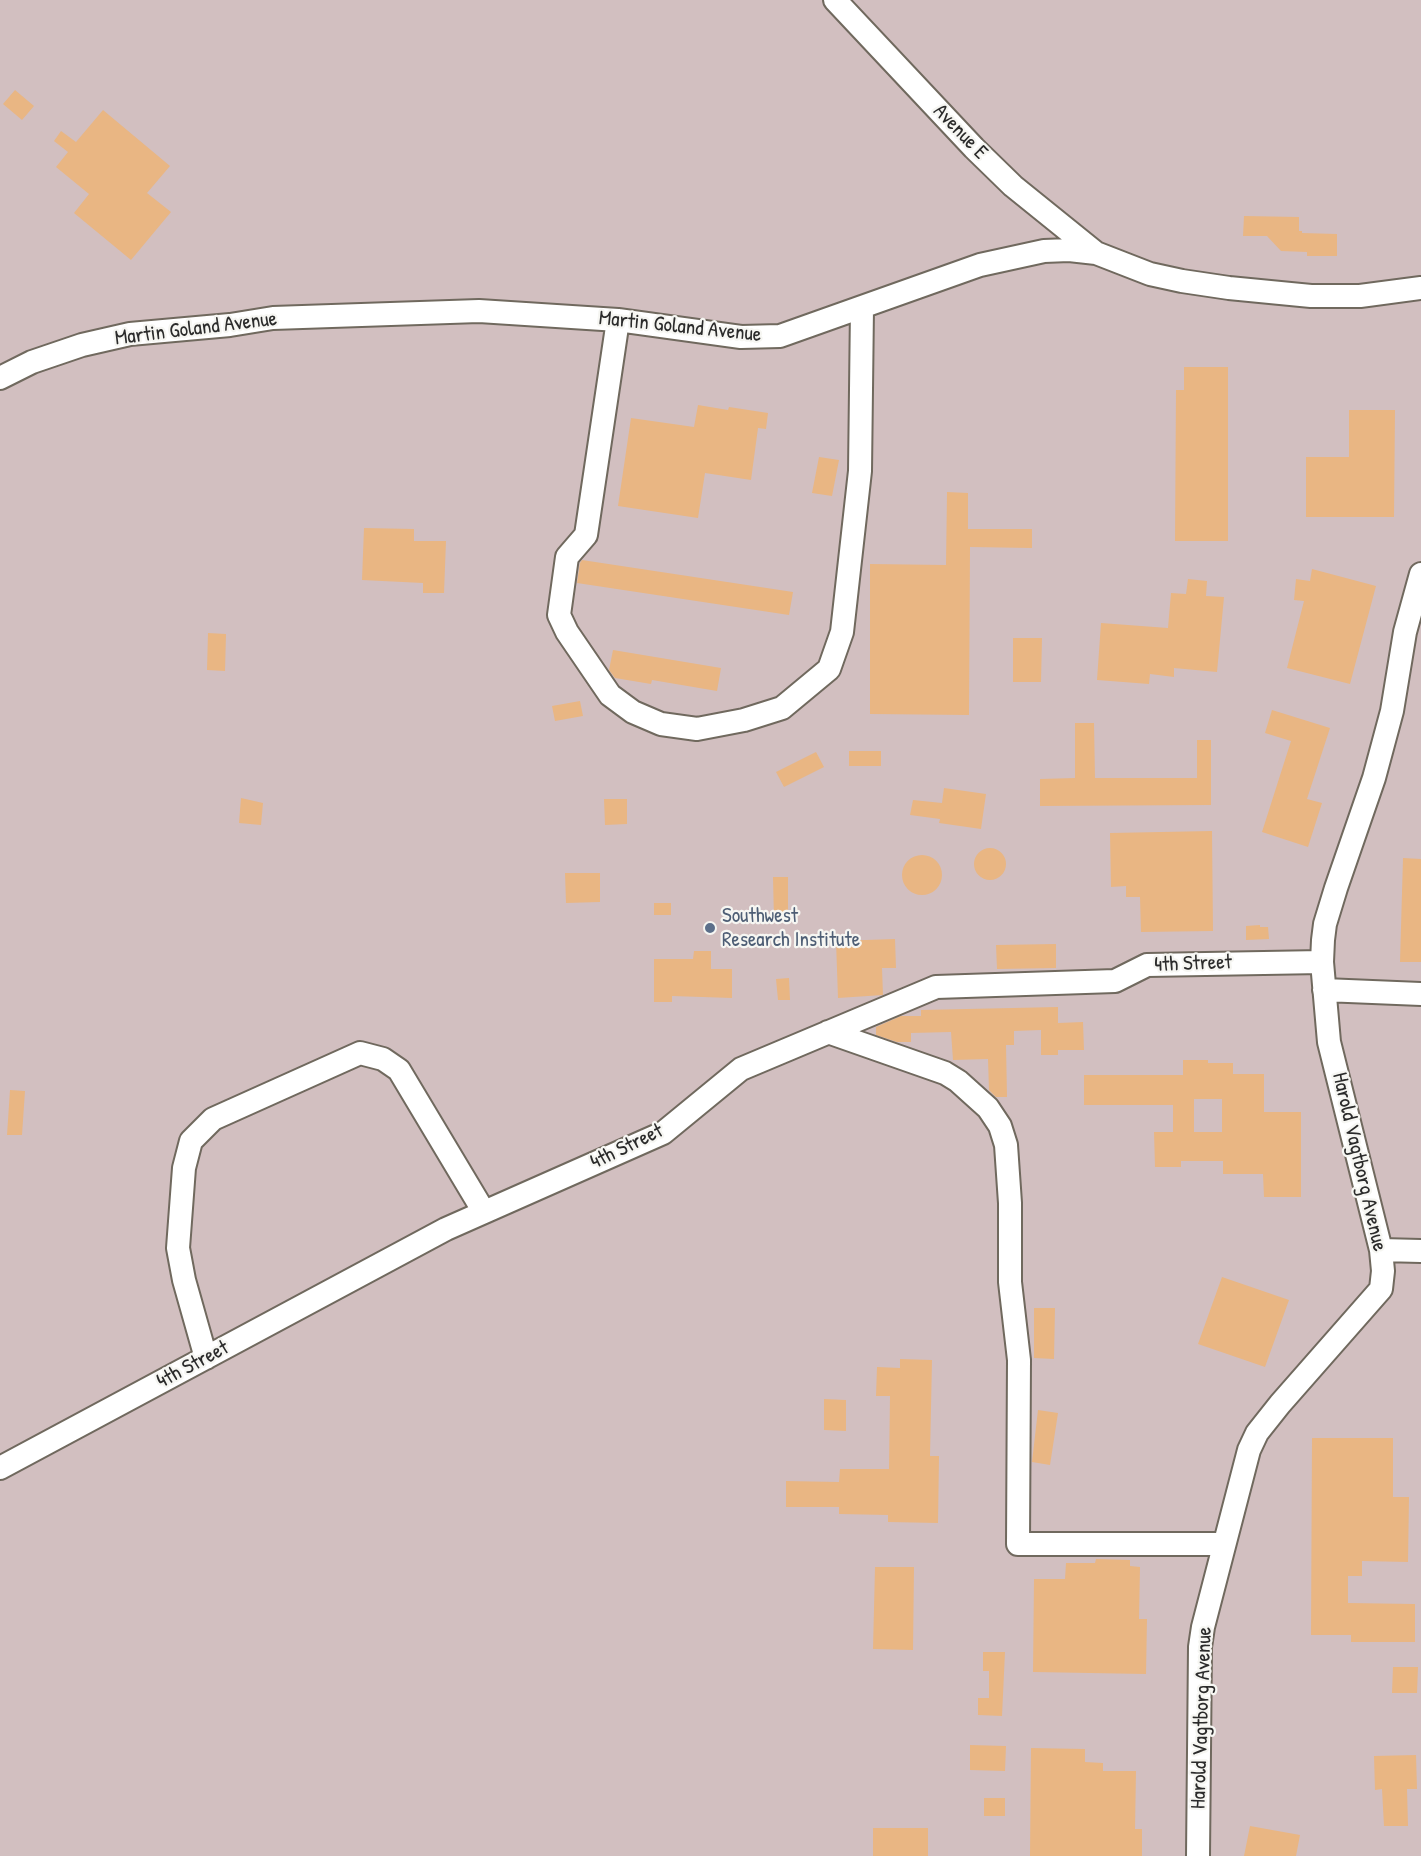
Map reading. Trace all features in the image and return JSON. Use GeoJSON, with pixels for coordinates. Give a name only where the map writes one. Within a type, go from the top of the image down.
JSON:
{"type":"FeatureCollection","features":[{"type":"Feature","properties":{"kind":"street","name":"Avenue E"},"geometry":{"type":"LineString","coordinates":[[835,0],[974,148],[1013,186],[1096,253]]}},
{"type":"Feature","properties":{"kind":"street","name":"Martin Goland Avenue"},"geometry":{"type":"LineString","coordinates":[[0,378],[32,362],[81,345],[130,334],[230,325],[273,318],[479,311],[618,320],[741,337],[780,336],[980,265],[1044,251],[1069,250],[1096,253],[1150,274],[1229,288],[1311,296],[1360,296],[1421,288]]}},
{"type":"Feature","properties":{"kind":"street"},"geometry":{"type":"LineString","coordinates":[[618,320],[586,535],[567,557],[559,615],[567,632],[610,695],[616,700],[633,712],[661,724],[697,729],[744,720],[782,708],[829,669],[842,632],[860,471],[862,308]]}},
{"type":"Feature","properties":{"kind":"street","name":"Harold Vagtborg Avenue"},"geometry":{"type":"LineString","coordinates":[[1198,1856],[1200,1647],[1203,1627],[1249,1450],[1257,1433],[1381,1288],[1383,1271],[1381,1250],[1329,1042],[1322,962],[1325,924],[1374,778],[1392,711],[1405,632],[1421,574]]}},
{"type":"Feature","properties":{"kind":"street","name":"4th Street"},"geometry":{"type":"LineString","coordinates":[[0,1468],[446,1229],[663,1133],[741,1069],[936,987],[1115,981],[1147,965],[1322,962]]}},
{"type":"Feature","properties":{"kind":"street"},"geometry":{"type":"LineString","coordinates":[[1324,990],[1421,994]]}},
{"type":"Feature","properties":{"kind":"street"},"geometry":{"type":"LineString","coordinates":[[828,1032],[945,1073],[958,1081],[988,1108],[1000,1126],[1006,1145],[1010,1203],[1010,1282],[1019,1360],[1018,1544],[1224,1545]]}},
{"type":"Feature","properties":{"kind":"street"},"geometry":{"type":"LineString","coordinates":[[207,1358],[184,1280],[178,1248],[184,1168],[191,1140],[213,1119],[360,1053],[383,1059],[399,1070],[484,1212]]}},
{"type":"Feature","properties":{"kind":"street"},"geometry":{"type":"LineString","coordinates":[[1381,1250],[1421,1251]]}},
{"type":"Feature","properties":{"kind":"shaded area","name":"Southwest Research Institute"},"geometry":{"type":"Polygon","coordinates":[[[0,0],[1421,0],[1421,1856],[0,1856],[0,0]]]}},
{"type":"Feature","properties":{"kind":"building"},"geometry":{"type":"Polygon","coordinates":[[[15,90],[34,106],[22,120],[3,104],[15,90]]]}},
{"type":"Feature","properties":{"kind":"building"},"geometry":{"type":"Polygon","coordinates":[[[103,110],[170,166],[147,193],[171,212],[131,260],[74,213],[89,194],[56,167],[68,152],[54,141],[61,131],[76,142],[103,110]]]}},
{"type":"Feature","properties":{"kind":"building"},"geometry":{"type":"Polygon","coordinates":[[[1244,216],[1299,217],[1299,231],[1302,233],[1337,234],[1337,256],[1307,256],[1307,252],[1281,251],[1267,236],[1243,236],[1244,216]]]}},
{"type":"Feature","properties":{"kind":"building"},"geometry":{"type":"Polygon","coordinates":[[[1184,367],[1228,367],[1228,541],[1175,541],[1176,390],[1184,390],[1184,367]]]}},
{"type":"Feature","properties":{"kind":"building"},"geometry":{"type":"Polygon","coordinates":[[[698,405],[768,413],[766,429],[758,428],[751,480],[705,473],[698,518],[618,506],[631,418],[694,427],[698,405]]]}},
{"type":"Feature","properties":{"kind":"building"},"geometry":{"type":"Polygon","coordinates":[[[1349,410],[1395,410],[1394,517],[1306,517],[1306,457],[1349,457],[1349,410]]]}},
{"type":"Feature","properties":{"kind":"building"},"geometry":{"type":"Polygon","coordinates":[[[819,457],[839,460],[832,496],[812,493],[819,457]]]}},
{"type":"Feature","properties":{"kind":"building"},"geometry":{"type":"Polygon","coordinates":[[[947,492],[968,493],[968,529],[1032,529],[1032,548],[970,547],[969,715],[870,714],[870,564],[946,565],[947,492]]]}},
{"type":"Feature","properties":{"kind":"building"},"geometry":{"type":"Polygon","coordinates":[[[364,528],[414,529],[414,541],[446,541],[444,593],[423,593],[423,583],[362,580],[364,528]]]}},
{"type":"Feature","properties":{"kind":"building"},"geometry":{"type":"Polygon","coordinates":[[[582,560],[793,592],[789,615],[577,583],[582,560]]]}},
{"type":"Feature","properties":{"kind":"building"},"geometry":{"type":"Polygon","coordinates":[[[1312,569],[1376,586],[1350,684],[1287,668],[1304,601],[1294,600],[1296,579],[1310,581],[1312,569]]]}},
{"type":"Feature","properties":{"kind":"building"},"geometry":{"type":"Polygon","coordinates":[[[1188,579],[1207,581],[1206,596],[1224,597],[1217,672],[1174,668],[1174,677],[1150,674],[1149,684],[1097,680],[1101,623],[1168,628],[1171,593],[1186,594],[1188,579]]]}},
{"type":"Feature","properties":{"kind":"building"},"geometry":{"type":"Polygon","coordinates":[[[208,633],[226,634],[225,671],[207,670],[208,633]]]}},
{"type":"Feature","properties":{"kind":"building"},"geometry":{"type":"Polygon","coordinates":[[[1013,638],[1042,638],[1041,682],[1013,682],[1013,638]]]}},
{"type":"Feature","properties":{"kind":"building"},"geometry":{"type":"Polygon","coordinates":[[[613,650],[721,668],[717,691],[652,680],[651,684],[615,678],[609,670],[613,650]]]}},
{"type":"Feature","properties":{"kind":"building"},"geometry":{"type":"Polygon","coordinates":[[[580,701],[583,716],[555,721],[552,706],[580,701]]]}},
{"type":"Feature","properties":{"kind":"building"},"geometry":{"type":"Polygon","coordinates":[[[1272,710],[1330,728],[1307,799],[1322,803],[1308,847],[1262,832],[1291,741],[1265,733],[1272,710]]]}},
{"type":"Feature","properties":{"kind":"building"},"geometry":{"type":"Polygon","coordinates":[[[1075,723],[1094,723],[1095,778],[1197,778],[1197,740],[1211,740],[1211,805],[1040,806],[1040,779],[1075,778],[1075,723]]]}},
{"type":"Feature","properties":{"kind":"building"},"geometry":{"type":"Polygon","coordinates":[[[849,751],[881,751],[881,766],[849,766],[849,751]]]}},
{"type":"Feature","properties":{"kind":"building"},"geometry":{"type":"Polygon","coordinates":[[[816,752],[824,767],[784,787],[776,772],[816,752]]]}},
{"type":"Feature","properties":{"kind":"building"},"geometry":{"type":"Polygon","coordinates":[[[944,788],[986,794],[981,829],[939,823],[940,819],[910,815],[913,800],[942,803],[944,788]]]}},
{"type":"Feature","properties":{"kind":"building"},"geometry":{"type":"Polygon","coordinates":[[[241,798],[263,803],[261,825],[239,823],[241,798]]]}},
{"type":"Feature","properties":{"kind":"building"},"geometry":{"type":"Polygon","coordinates":[[[604,799],[627,799],[627,824],[605,825],[604,799]]]}},
{"type":"Feature","properties":{"kind":"building"},"geometry":{"type":"Polygon","coordinates":[[[1212,831],[1213,931],[1141,932],[1140,897],[1126,897],[1126,886],[1111,887],[1110,833],[1212,831]]]}},
{"type":"Feature","properties":{"kind":"building"},"geometry":{"type":"Polygon","coordinates":[[[990,848],[1001,853],[1006,864],[1001,875],[990,880],[979,875],[974,864],[979,853],[990,848]]]}},
{"type":"Feature","properties":{"kind":"building"},"geometry":{"type":"Polygon","coordinates":[[[922,855],[936,861],[942,875],[936,889],[922,895],[908,889],[902,875],[908,861],[922,855]]]}},
{"type":"Feature","properties":{"kind":"building"},"geometry":{"type":"Polygon","coordinates":[[[1403,858],[1421,859],[1421,962],[1400,962],[1403,858]]]}},
{"type":"Feature","properties":{"kind":"building"},"geometry":{"type":"Polygon","coordinates":[[[565,873],[600,873],[600,902],[566,903],[565,873]]]}},
{"type":"Feature","properties":{"kind":"building"},"geometry":{"type":"Polygon","coordinates":[[[773,877],[788,877],[788,920],[774,920],[773,877]]]}},
{"type":"Feature","properties":{"kind":"building"},"geometry":{"type":"Polygon","coordinates":[[[654,903],[671,903],[671,915],[654,915],[654,903]]]}},
{"type":"Feature","properties":{"kind":"building"},"geometry":{"type":"Polygon","coordinates":[[[1260,925],[1260,927],[1268,927],[1269,939],[1246,940],[1246,926],[1260,925]]]}},
{"type":"Feature","properties":{"kind":"building"},"geometry":{"type":"Polygon","coordinates":[[[895,939],[896,968],[882,968],[883,995],[838,998],[836,941],[895,939]]]}},
{"type":"Feature","properties":{"kind":"building"},"geometry":{"type":"Polygon","coordinates":[[[1056,944],[1056,968],[997,969],[996,945],[1056,944]]]}},
{"type":"Feature","properties":{"kind":"building"},"geometry":{"type":"Polygon","coordinates":[[[694,951],[711,951],[711,969],[732,969],[732,998],[672,996],[672,1002],[654,1002],[654,959],[693,959],[694,951]]]}},
{"type":"Feature","properties":{"kind":"building"},"geometry":{"type":"Polygon","coordinates":[[[789,978],[790,1000],[778,1000],[776,979],[789,978]]]}},
{"type":"Feature","properties":{"kind":"building"},"geometry":{"type":"Polygon","coordinates":[[[1058,1007],[1058,1023],[1083,1022],[1084,1050],[1058,1050],[1058,1055],[1041,1055],[1041,1030],[1014,1031],[1014,1045],[1006,1045],[1007,1097],[996,1097],[989,1090],[988,1059],[953,1060],[951,1032],[911,1033],[911,1042],[897,1042],[876,1035],[876,1027],[901,1016],[921,1016],[921,1010],[1058,1007]]]}},
{"type":"Feature","properties":{"kind":"building"},"geometry":{"type":"Polygon","coordinates":[[[1183,1060],[1233,1063],[1233,1074],[1264,1074],[1264,1112],[1301,1112],[1301,1197],[1264,1197],[1263,1174],[1223,1174],[1223,1161],[1181,1161],[1181,1167],[1155,1167],[1154,1132],[1173,1132],[1173,1105],[1084,1105],[1084,1075],[1183,1075],[1183,1060]],[[1194,1099],[1194,1132],[1222,1132],[1222,1099],[1194,1099]]]}},
{"type":"Feature","properties":{"kind":"building"},"geometry":{"type":"Polygon","coordinates":[[[10,1090],[25,1091],[22,1135],[7,1135],[10,1090]]]}},
{"type":"Feature","properties":{"kind":"building"},"geometry":{"type":"Polygon","coordinates":[[[1222,1277],[1289,1300],[1265,1367],[1198,1344],[1222,1277]]]}},
{"type":"Feature","properties":{"kind":"building"},"geometry":{"type":"Polygon","coordinates":[[[1034,1308],[1055,1308],[1054,1359],[1034,1358],[1034,1308]]]}},
{"type":"Feature","properties":{"kind":"building"},"geometry":{"type":"Polygon","coordinates":[[[900,1359],[932,1360],[930,1456],[939,1456],[938,1523],[888,1522],[888,1515],[839,1514],[839,1507],[786,1507],[786,1481],[839,1482],[840,1469],[889,1469],[890,1396],[876,1396],[877,1367],[900,1368],[900,1359]]]}},
{"type":"Feature","properties":{"kind":"building"},"geometry":{"type":"Polygon","coordinates":[[[824,1399],[846,1400],[846,1431],[824,1430],[824,1399]]]}},
{"type":"Feature","properties":{"kind":"building"},"geometry":{"type":"Polygon","coordinates":[[[1038,1410],[1058,1413],[1050,1465],[1032,1462],[1038,1410]]]}},
{"type":"Feature","properties":{"kind":"building"},"geometry":{"type":"Polygon","coordinates":[[[1312,1438],[1393,1438],[1393,1497],[1409,1497],[1408,1562],[1362,1561],[1362,1576],[1348,1576],[1348,1603],[1415,1604],[1415,1642],[1351,1642],[1351,1635],[1311,1635],[1312,1438]]]}},
{"type":"Feature","properties":{"kind":"building"},"geometry":{"type":"Polygon","coordinates":[[[1096,1559],[1130,1560],[1130,1566],[1140,1567],[1139,1619],[1147,1619],[1146,1674],[1033,1672],[1034,1579],[1065,1579],[1066,1563],[1095,1563],[1096,1559]]]}},
{"type":"Feature","properties":{"kind":"building"},"geometry":{"type":"Polygon","coordinates":[[[875,1567],[914,1567],[913,1650],[873,1649],[875,1567]]]}},
{"type":"Feature","properties":{"kind":"building"},"geometry":{"type":"Polygon","coordinates":[[[983,1652],[1005,1652],[1002,1716],[978,1715],[978,1698],[989,1698],[989,1671],[983,1671],[983,1652]]]}},
{"type":"Feature","properties":{"kind":"building"},"geometry":{"type":"Polygon","coordinates":[[[1393,1667],[1418,1667],[1417,1693],[1392,1693],[1393,1667]]]}},
{"type":"Feature","properties":{"kind":"building"},"geometry":{"type":"Polygon","coordinates":[[[970,1745],[1006,1746],[1005,1771],[970,1770],[970,1745]]]}},
{"type":"Feature","properties":{"kind":"building"},"geometry":{"type":"Polygon","coordinates":[[[1031,1748],[1085,1749],[1085,1762],[1103,1763],[1103,1771],[1136,1771],[1135,1829],[1142,1829],[1142,1856],[1030,1856],[1031,1748]]]}},
{"type":"Feature","properties":{"kind":"building"},"geometry":{"type":"Polygon","coordinates":[[[1416,1755],[1417,1789],[1407,1789],[1408,1826],[1384,1826],[1382,1789],[1375,1790],[1374,1756],[1416,1755]]]}},
{"type":"Feature","properties":{"kind":"building"},"geometry":{"type":"Polygon","coordinates":[[[984,1798],[1005,1798],[1005,1816],[984,1816],[984,1798]]]}},
{"type":"Feature","properties":{"kind":"building"},"geometry":{"type":"Polygon","coordinates":[[[1250,1826],[1300,1835],[1296,1856],[1244,1856],[1250,1826]]]}},
{"type":"Feature","properties":{"kind":"building"},"geometry":{"type":"Polygon","coordinates":[[[873,1828],[928,1828],[928,1856],[873,1856],[873,1828]]]}},
{"type":"Feature","properties":{"kind":"place","name":"Southwest Research Institute"},"geometry":{"type":"Point","coordinates":[710,928]}}]}
